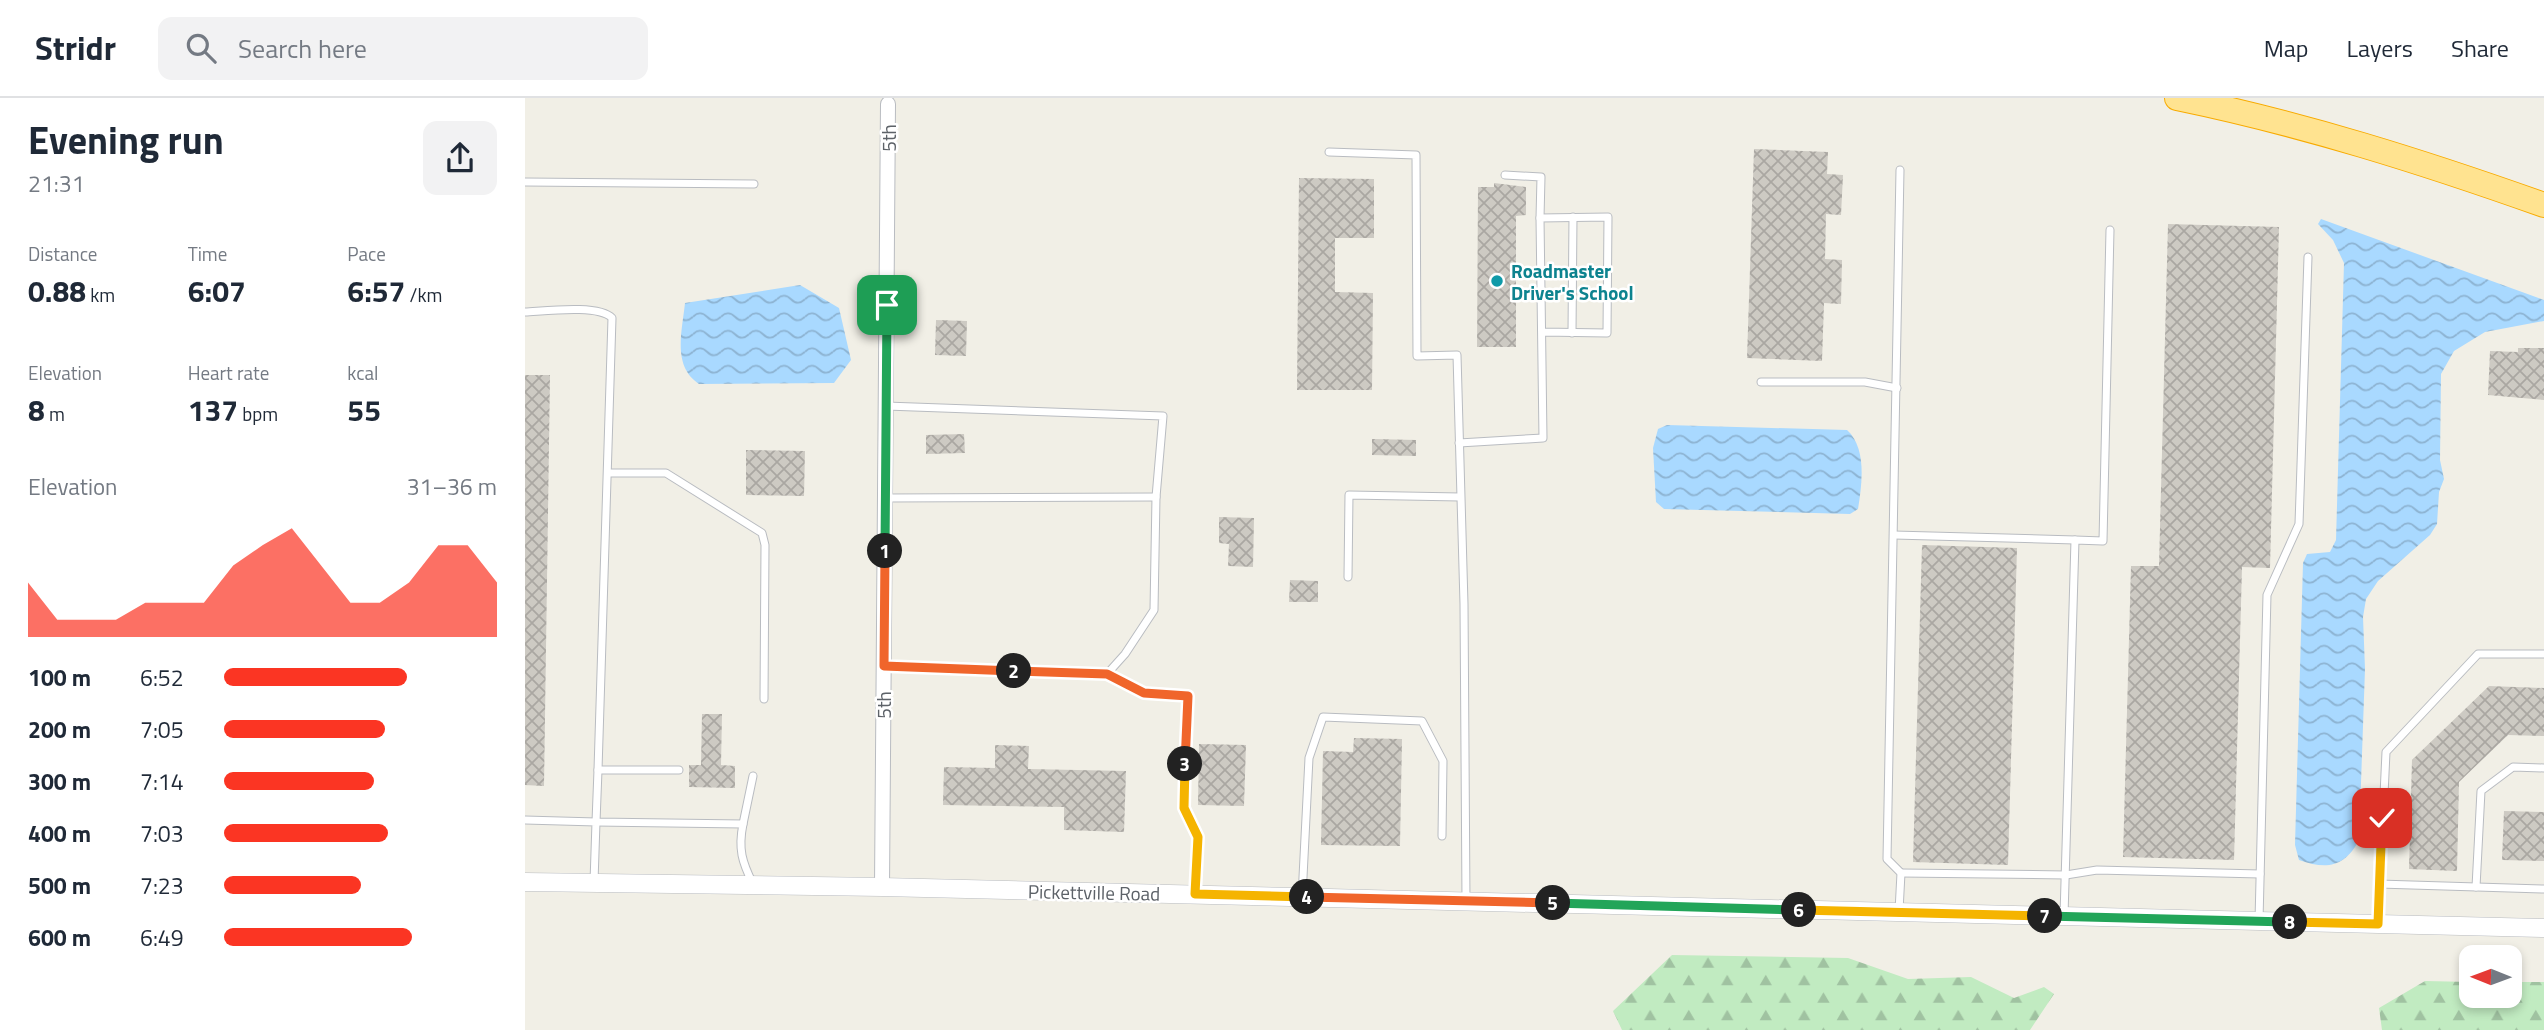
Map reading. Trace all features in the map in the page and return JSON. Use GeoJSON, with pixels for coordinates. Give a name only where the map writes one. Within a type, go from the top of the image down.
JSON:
{"type":"FeatureCollection","features":[{"type":"Feature","properties":{"kind":"highway"},"geometry":{"type":"LineString","coordinates":[[2177,98],[2273,118],[2400,154],[2544,205]]}},
{"type":"Feature","properties":{"kind":"street","name":"5th"},"geometry":{"type":"LineString","coordinates":[[882,887],[888,104]]}},
{"type":"Feature","properties":{"kind":"street","name":"Pickettville Road"},"geometry":{"type":"LineString","coordinates":[[525,882],[1195,894],[2544,928]]}},
{"type":"Feature","properties":{"kind":"lane"},"geometry":{"type":"LineString","coordinates":[[1329,152],[1416,155],[1417,356],[1457,355],[1466,901]]}},
{"type":"Feature","properties":{"kind":"lane"},"geometry":{"type":"LineString","coordinates":[[1901,170],[1887,859],[1901,873],[2066,875],[2097,870],[2260,874]]}},
{"type":"Feature","properties":{"kind":"lane"},"geometry":{"type":"LineString","coordinates":[[1459,443],[1543,438],[1541,177],[1505,175]]}},
{"type":"Feature","properties":{"kind":"lane"},"geometry":{"type":"LineString","coordinates":[[525,182],[754,184]]}},
{"type":"Feature","properties":{"kind":"lane"},"geometry":{"type":"LineString","coordinates":[[1572,333],[1573,217]]}},
{"type":"Feature","properties":{"kind":"lane"},"geometry":{"type":"LineString","coordinates":[[1540,218],[1608,217],[1607,333],[1542,332]]}},
{"type":"Feature","properties":{"kind":"lane"},"geometry":{"type":"LineString","coordinates":[[1894,535],[2103,541],[2110,230]]}},
{"type":"Feature","properties":{"kind":"lane"},"geometry":{"type":"LineString","coordinates":[[2259,921],[2267,596],[2299,524],[2308,257]]}},
{"type":"Feature","properties":{"kind":"lane"},"geometry":{"type":"LineString","coordinates":[[525,312],[595,310],[607,313],[612,318],[594,883]]}},
{"type":"Feature","properties":{"kind":"lane"},"geometry":{"type":"LineString","coordinates":[[1761,382],[1865,382],[1897,388]]}},
{"type":"Feature","properties":{"kind":"lane"},"geometry":{"type":"LineString","coordinates":[[886,406],[1163,416],[1156,497],[1154,610],[1125,654],[1107,674]]}},
{"type":"Feature","properties":{"kind":"lane"},"geometry":{"type":"LineString","coordinates":[[608,473],[666,473],[762,533],[765,545],[764,699]]}},
{"type":"Feature","properties":{"kind":"lane"},"geometry":{"type":"LineString","coordinates":[[1348,577],[1349,495],[1460,497]]}},
{"type":"Feature","properties":{"kind":"lane"},"geometry":{"type":"LineString","coordinates":[[885,498],[1156,497]]}},
{"type":"Feature","properties":{"kind":"lane"},"geometry":{"type":"LineString","coordinates":[[2064,916],[2075,540]]}},
{"type":"Feature","properties":{"kind":"lane"},"geometry":{"type":"LineString","coordinates":[[2378,924],[2386,752],[2478,654],[2544,654]]}},
{"type":"Feature","properties":{"kind":"lane"},"geometry":{"type":"LineString","coordinates":[[884,666],[1107,674],[1144,693],[1188,696],[1184,808],[1198,837],[1195,894]]}},
{"type":"Feature","properties":{"kind":"lane"},"geometry":{"type":"LineString","coordinates":[[1302,897],[1309,758],[1323,717],[1422,721],[1443,761],[1442,836]]}},
{"type":"Feature","properties":{"kind":"lane"},"geometry":{"type":"LineString","coordinates":[[2476,887],[2481,792],[2513,767],[2544,768]]}},
{"type":"Feature","properties":{"kind":"lane"},"geometry":{"type":"LineString","coordinates":[[598,770],[679,770]]}},
{"type":"Feature","properties":{"kind":"lane"},"geometry":{"type":"LineString","coordinates":[[753,776],[739,845],[742,862],[754,885]]}},
{"type":"Feature","properties":{"kind":"lane"},"geometry":{"type":"LineString","coordinates":[[525,820],[743,824]]}},
{"type":"Feature","properties":{"kind":"lane"},"geometry":{"type":"LineString","coordinates":[[1899,912],[1901,873]]}},
{"type":"Feature","properties":{"kind":"lane"},"geometry":{"type":"LineString","coordinates":[[2379,884],[2544,889]]}},
{"type":"Feature","properties":{"kind":"green space"},"geometry":{"type":"Polygon","coordinates":[[[1672,955],[1848,958],[1908,979],[1971,977],[2014,998],[2044,987],[2054,994],[2030,1030],[1622,1030],[1613,1011],[1672,955]]]}},
{"type":"Feature","properties":{"kind":"green space"},"geometry":{"type":"Polygon","coordinates":[[[2425,981],[2459,982],[2459,1008],[2522,1008],[2522,982],[2544,982],[2544,1030],[2382,1030],[2379,1008],[2425,981]]]}},
{"type":"Feature","properties":{"kind":"water"},"geometry":{"type":"Polygon","coordinates":[[[2321,219],[2544,300],[2544,321],[2485,332],[2454,351],[2441,374],[2440,460],[2444,479],[2439,492],[2437,524],[2430,535],[2378,581],[2366,599],[2363,617],[2365,669],[2359,840],[2348,856],[2327,865],[2299,860],[2295,845],[2303,563],[2307,554],[2330,552],[2336,540],[2344,263],[2333,240],[2318,224],[2321,219]]]}},
{"type":"Feature","properties":{"kind":"water"},"geometry":{"type":"Polygon","coordinates":[[[800,285],[839,308],[851,360],[834,383],[699,384],[691,377],[685,368],[681,348],[685,303],[800,285]]]}},
{"type":"Feature","properties":{"kind":"water"},"geometry":{"type":"Polygon","coordinates":[[[1667,425],[1847,430],[1858,446],[1860,456],[1862,478],[1858,509],[1850,514],[1664,509],[1656,502],[1653,448],[1658,429],[1667,425]]]}},
{"type":"Feature","properties":{"kind":"building"},"geometry":{"type":"Polygon","coordinates":[[[1754,149],[1828,152],[1827,174],[1843,175],[1841,215],[1826,214],[1825,259],[1842,260],[1841,304],[1824,303],[1822,361],[1747,358],[1754,149]]]}},
{"type":"Feature","properties":{"kind":"building"},"geometry":{"type":"Polygon","coordinates":[[[1299,178],[1374,179],[1374,238],[1335,238],[1335,292],[1373,293],[1372,390],[1297,390],[1299,178]]]}},
{"type":"Feature","properties":{"kind":"building","name":"Roadmaster Driver's School"},"geometry":{"type":"Polygon","coordinates":[[[1494,183],[1526,187],[1526,215],[1516,216],[1516,347],[1477,347],[1478,187],[1494,187],[1494,183]]]}},
{"type":"Feature","properties":{"kind":"building"},"geometry":{"type":"Polygon","coordinates":[[[2168,224],[2279,227],[2270,568],[2242,567],[2234,860],[2123,857],[2131,566],[2159,566],[2168,224]]]}},
{"type":"Feature","properties":{"kind":"building"},"geometry":{"type":"Polygon","coordinates":[[[936,320],[967,321],[966,356],[935,355],[936,320]]]}},
{"type":"Feature","properties":{"kind":"building"},"geometry":{"type":"Polygon","coordinates":[[[2518,348],[2544,348],[2544,400],[2488,395],[2490,351],[2518,352],[2518,348]]]}},
{"type":"Feature","properties":{"kind":"building"},"geometry":{"type":"Polygon","coordinates":[[[525,375],[550,375],[544,786],[525,785],[525,375]]]}},
{"type":"Feature","properties":{"kind":"building"},"geometry":{"type":"Polygon","coordinates":[[[964,434],[965,453],[926,454],[926,435],[964,434]]]}},
{"type":"Feature","properties":{"kind":"building"},"geometry":{"type":"Polygon","coordinates":[[[1372,439],[1416,440],[1416,456],[1372,455],[1372,439]]]}},
{"type":"Feature","properties":{"kind":"building"},"geometry":{"type":"Polygon","coordinates":[[[746,450],[805,451],[804,496],[746,495],[746,450]]]}},
{"type":"Feature","properties":{"kind":"building"},"geometry":{"type":"Polygon","coordinates":[[[1219,517],[1254,518],[1253,567],[1228,566],[1229,544],[1219,543],[1219,517]]]}},
{"type":"Feature","properties":{"kind":"building"},"geometry":{"type":"Polygon","coordinates":[[[1922,545],[2017,548],[2008,865],[1913,862],[1922,545]]]}},
{"type":"Feature","properties":{"kind":"building"},"geometry":{"type":"Polygon","coordinates":[[[1290,580],[1318,581],[1318,602],[1289,602],[1290,580]]]}},
{"type":"Feature","properties":{"kind":"building"},"geometry":{"type":"Polygon","coordinates":[[[2489,686],[2544,688],[2544,736],[2508,735],[2459,782],[2457,871],[2409,869],[2412,760],[2489,686]]]}},
{"type":"Feature","properties":{"kind":"building"},"geometry":{"type":"Polygon","coordinates":[[[702,714],[722,714],[721,765],[735,766],[735,788],[689,787],[689,765],[701,765],[702,714]]]}},
{"type":"Feature","properties":{"kind":"building"},"geometry":{"type":"Polygon","coordinates":[[[1354,738],[1402,739],[1400,846],[1321,845],[1323,751],[1353,752],[1354,738]]]}},
{"type":"Feature","properties":{"kind":"building"},"geometry":{"type":"Polygon","coordinates":[[[1199,744],[1246,745],[1244,806],[1198,805],[1199,744]]]}},
{"type":"Feature","properties":{"kind":"building"},"geometry":{"type":"Polygon","coordinates":[[[995,745],[1029,746],[1028,769],[1126,771],[1124,832],[1064,830],[1064,807],[943,805],[944,767],[995,768],[995,745]]]}},
{"type":"Feature","properties":{"kind":"building"},"geometry":{"type":"Polygon","coordinates":[[[2504,811],[2544,812],[2544,861],[2502,860],[2504,811]]]}},
{"type":"Feature","properties":{"kind":"place","name":"Roadmaster Driver's School"},"geometry":{"type":"Point","coordinates":[1497,281]}},
{"type":"Feature","properties":{"kind":"route"},"geometry":{"type":"LineString","coordinates":[[887,305],[884,666],[1107,674],[1144,693],[1188,696],[1184,808],[1198,837],[1195,894],[2378,924],[2382,818]]}}]}
